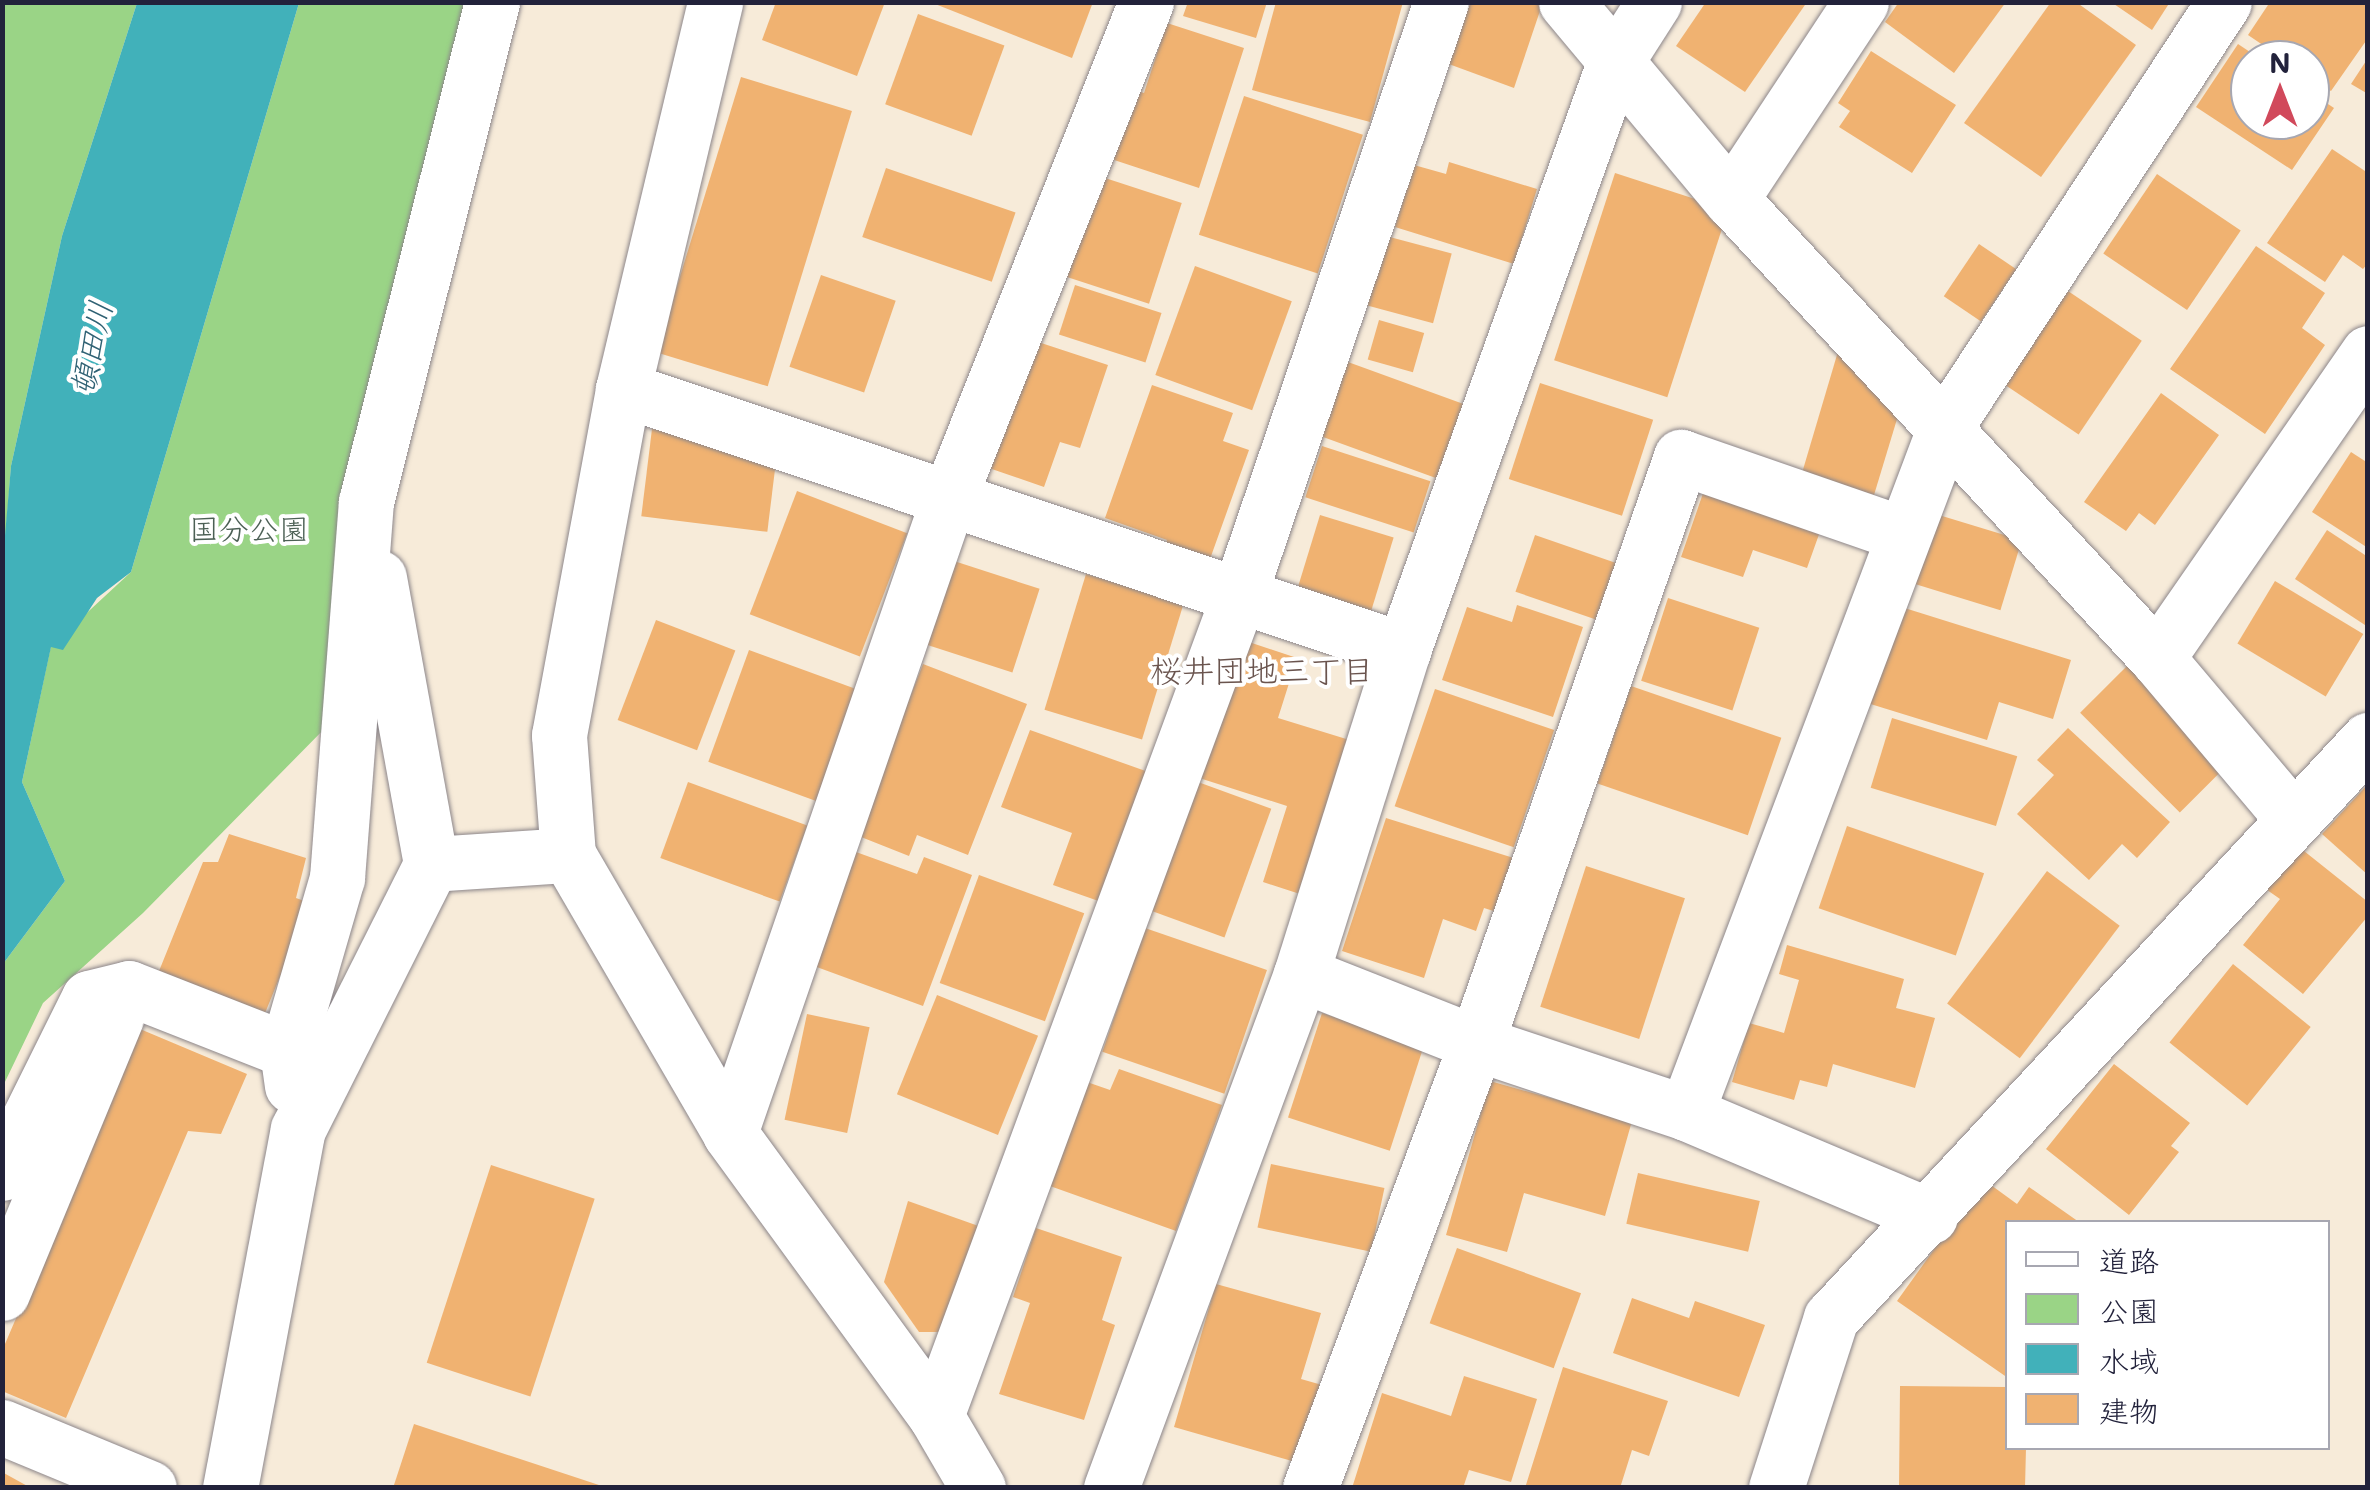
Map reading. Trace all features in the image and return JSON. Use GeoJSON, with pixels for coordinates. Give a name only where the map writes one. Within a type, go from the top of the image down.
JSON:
{"type":"FeatureCollection","features":[{"type":"Feature","properties":{"kind":"street"},"geometry":{"type":"LineString","coordinates":[[298,1130],[287,1050],[337,878],[366,502],[492,2]]}},
{"type":"Feature","properties":{"kind":"street"},"geometry":{"type":"LineString","coordinates":[[715,2],[623,389],[559,735],[568,854],[730,1133],[936,1416],[978,1488]]}},
{"type":"Feature","properties":{"kind":"street"},"geometry":{"type":"LineString","coordinates":[[730,1133],[948,500],[1146,2]]}},
{"type":"Feature","properties":{"kind":"street"},"geometry":{"type":"LineString","coordinates":[[936,1416],[1239,595],[1441,2]]}},
{"type":"Feature","properties":{"kind":"street"},"geometry":{"type":"LineString","coordinates":[[1566,2],[1613,66],[1731,199],[2157,658],[2292,818]]}},
{"type":"Feature","properties":{"kind":"street"},"geometry":{"type":"LineString","coordinates":[[1111,1488],[1301,974],[1404,650],[1613,66],[1654,2]]}},
{"type":"Feature","properties":{"kind":"street"},"geometry":{"type":"LineString","coordinates":[[1731,199],[1861,2]]}},
{"type":"Feature","properties":{"kind":"street"},"geometry":{"type":"LineString","coordinates":[[1686,1113],[1900,533],[1945,427],[2224,2]]}},
{"type":"Feature","properties":{"kind":"street"},"geometry":{"type":"LineString","coordinates":[[2157,658],[2368,353]]}},
{"type":"Feature","properties":{"kind":"street"},"geometry":{"type":"LineString","coordinates":[[623,389],[1404,650]]}},
{"type":"Feature","properties":{"kind":"street"},"geometry":{"type":"LineString","coordinates":[[1310,1488],[1476,1043],[1681,457],[1900,533]]}},
{"type":"Feature","properties":{"kind":"street"},"geometry":{"type":"LineString","coordinates":[[230,1488],[298,1130],[430,864],[366,502]]}},
{"type":"Feature","properties":{"kind":"street"},"geometry":{"type":"LineString","coordinates":[[1776,1488],[1832,1318],[2368,740]]}},
{"type":"Feature","properties":{"kind":"street"},"geometry":{"type":"LineString","coordinates":[[430,864],[568,854]]}},
{"type":"Feature","properties":{"kind":"street"},"geometry":{"type":"LineString","coordinates":[[1301,974],[1476,1043],[1686,1113],[1930,1216]]}},
{"type":"Feature","properties":{"kind":"street"},"geometry":{"type":"LineString","coordinates":[[2,1173],[89,998],[129,988],[287,1050]]}},
{"type":"Feature","properties":{"kind":"street"},"geometry":{"type":"LineString","coordinates":[[2,1293],[129,988]]}},
{"type":"Feature","properties":{"kind":"street"},"geometry":{"type":"LineString","coordinates":[[2,1427],[149,1488]]}},
{"type":"Feature","properties":{"kind":"green space"},"geometry":{"type":"Polygon","coordinates":[[[3,3],[137,3],[62,236],[11,466],[3,570],[3,3]]]}},
{"type":"Feature","properties":{"kind":"green space","name":"国分公園"},"geometry":{"type":"Polygon","coordinates":[[[299,3],[478,3],[335,718],[143,913],[43,1003],[3,1086],[3,964],[65,881],[22,782],[51,646],[131,572],[299,3]]]}},
{"type":"Feature","properties":{"kind":"water","name":"頓田川"},"geometry":{"type":"Polygon","coordinates":[[[137,3],[299,3],[131,572],[97,598],[63,650],[51,647],[22,782],[65,881],[3,964],[2,570],[11,466],[62,236],[137,3]]]}},
{"type":"Feature","properties":{"kind":"building"},"geometry":{"type":"Polygon","coordinates":[[[776,2],[885,2],[857,76],[762,40],[776,2]]]}},
{"type":"Feature","properties":{"kind":"building"},"geometry":{"type":"Polygon","coordinates":[[[930,2],[1093,2],[1072,58],[930,2]]]}},
{"type":"Feature","properties":{"kind":"building"},"geometry":{"type":"Polygon","coordinates":[[[1188,2],[1267,2],[1256,38],[1183,16],[1188,2]]]}},
{"type":"Feature","properties":{"kind":"building"},"geometry":{"type":"Polygon","coordinates":[[[1276,2],[1403,2],[1370,122],[1252,90],[1276,2]]]}},
{"type":"Feature","properties":{"kind":"building"},"geometry":{"type":"Polygon","coordinates":[[[1467,2],[1543,2],[1514,88],[1446,63],[1467,2]]]}},
{"type":"Feature","properties":{"kind":"building"},"geometry":{"type":"Polygon","coordinates":[[[1706,2],[1807,2],[1745,92],[1676,46],[1706,2]]]}},
{"type":"Feature","properties":{"kind":"building"},"geometry":{"type":"Polygon","coordinates":[[[1899,2],[2006,2],[1954,73],[1885,22],[1899,2]]]}},
{"type":"Feature","properties":{"kind":"building"},"geometry":{"type":"Polygon","coordinates":[[[2051,2],[2076,2],[2136,45],[2041,177],[1964,123],[2051,2]]]}},
{"type":"Feature","properties":{"kind":"building"},"geometry":{"type":"Polygon","coordinates":[[[2111,2],[2170,2],[2152,30],[2111,2]]]}},
{"type":"Feature","properties":{"kind":"building"},"geometry":{"type":"Polygon","coordinates":[[[2270,2],[2368,2],[2368,38],[2331,91],[2330,40],[2255,40],[2248,35],[2270,2]]]}},
{"type":"Feature","properties":{"kind":"building"},"geometry":{"type":"Polygon","coordinates":[[[918,14],[1004,45],[972,136],[885,104],[918,14]]]}},
{"type":"Feature","properties":{"kind":"building"},"geometry":{"type":"Polygon","coordinates":[[[1167,23],[1244,48],[1199,188],[1096,154],[1118,85],[1144,93],[1167,23]]]}},
{"type":"Feature","properties":{"kind":"building"},"geometry":{"type":"Polygon","coordinates":[[[1871,51],[1956,105],[1912,173],[1839,127],[1850,111],[1838,103],[1871,51]]]}},
{"type":"Feature","properties":{"kind":"building"},"geometry":{"type":"Polygon","coordinates":[[[2230,56],[2230,129],[2196,107],[2230,56]]]}},
{"type":"Feature","properties":{"kind":"building"},"geometry":{"type":"Polygon","coordinates":[[[2368,58],[2368,94],[2351,84],[2368,58]]]}},
{"type":"Feature","properties":{"kind":"building"},"geometry":{"type":"Polygon","coordinates":[[[741,77],[852,111],[768,386],[657,352],[741,77]]]}},
{"type":"Feature","properties":{"kind":"building"},"geometry":{"type":"Polygon","coordinates":[[[1244,96],[1363,135],[1318,273],[1199,235],[1244,96]]]}},
{"type":"Feature","properties":{"kind":"building"},"geometry":{"type":"Polygon","coordinates":[[[2246,140],[2312,140],[2292,170],[2246,140]]]}},
{"type":"Feature","properties":{"kind":"building"},"geometry":{"type":"Polygon","coordinates":[[[2332,149],[2368,173],[2368,263],[2363,269],[2343,255],[2325,282],[2267,243],[2332,149]]]}},
{"type":"Feature","properties":{"kind":"building"},"geometry":{"type":"Polygon","coordinates":[[[1449,162],[1537,189],[1514,264],[1395,227],[1414,165],[1446,174],[1449,162]]]}},
{"type":"Feature","properties":{"kind":"building"},"geometry":{"type":"Polygon","coordinates":[[[886,168],[1016,213],[992,282],[862,237],[886,168]]]}},
{"type":"Feature","properties":{"kind":"building"},"geometry":{"type":"Polygon","coordinates":[[[1615,173],[1728,210],[1667,397],[1554,360],[1615,173]]]}},
{"type":"Feature","properties":{"kind":"building"},"geometry":{"type":"Polygon","coordinates":[[[2157,174],[2241,230],[2187,310],[2103,254],[2157,174]]]}},
{"type":"Feature","properties":{"kind":"building"},"geometry":{"type":"Polygon","coordinates":[[[1099,176],[1182,203],[1149,304],[1066,277],[1099,176]]]}},
{"type":"Feature","properties":{"kind":"building"},"geometry":{"type":"Polygon","coordinates":[[[1386,236],[1452,254],[1433,323],[1367,306],[1386,236]]]}},
{"type":"Feature","properties":{"kind":"building"},"geometry":{"type":"Polygon","coordinates":[[[1979,244],[2016,269],[1981,321],[1944,296],[1979,244]]]}},
{"type":"Feature","properties":{"kind":"building"},"geometry":{"type":"Polygon","coordinates":[[[2256,246],[2325,293],[2302,328],[2325,345],[2265,434],[2170,369],[2256,246]]]}},
{"type":"Feature","properties":{"kind":"building"},"geometry":{"type":"Polygon","coordinates":[[[1195,266],[1292,301],[1252,410],[1155,375],[1195,266]]]}},
{"type":"Feature","properties":{"kind":"building"},"geometry":{"type":"Polygon","coordinates":[[[821,275],[896,301],[864,392],[789,367],[821,275]]]}},
{"type":"Feature","properties":{"kind":"building"},"geometry":{"type":"Polygon","coordinates":[[[1075,285],[1162,313],[1145,363],[1059,334],[1075,285]]]}},
{"type":"Feature","properties":{"kind":"building"},"geometry":{"type":"Polygon","coordinates":[[[2068,291],[2142,341],[2079,434],[2005,385],[2068,291]]]}},
{"type":"Feature","properties":{"kind":"building"},"geometry":{"type":"Polygon","coordinates":[[[1379,320],[1424,333],[1413,372],[1368,359],[1379,320]]]}},
{"type":"Feature","properties":{"kind":"building"},"geometry":{"type":"Polygon","coordinates":[[[1026,338],[1108,365],[1080,448],[1060,442],[1044,487],[983,466],[1026,338]]]}},
{"type":"Feature","properties":{"kind":"building"},"geometry":{"type":"Polygon","coordinates":[[[1842,338],[1904,396],[1874,495],[1802,473],[1842,338]]]}},
{"type":"Feature","properties":{"kind":"building"},"geometry":{"type":"Polygon","coordinates":[[[1348,362],[1471,407],[1444,481],[1321,436],[1348,362]]]}},
{"type":"Feature","properties":{"kind":"building"},"geometry":{"type":"Polygon","coordinates":[[[1540,383],[1653,420],[1622,516],[1509,479],[1540,383]]]}},
{"type":"Feature","properties":{"kind":"building"},"geometry":{"type":"Polygon","coordinates":[[[1152,385],[1233,413],[1223,441],[1249,450],[1205,573],[1160,557],[1167,540],[1105,518],[1152,385]]]}},
{"type":"Feature","properties":{"kind":"building"},"geometry":{"type":"Polygon","coordinates":[[[2161,393],[2219,435],[2155,525],[2139,513],[2126,531],[2084,502],[2161,393]]]}},
{"type":"Feature","properties":{"kind":"building"},"geometry":{"type":"Polygon","coordinates":[[[652,429],[778,444],[767,532],[641,516],[652,429]]]}},
{"type":"Feature","properties":{"kind":"building"},"geometry":{"type":"Polygon","coordinates":[[[1322,446],[1430,481],[1414,533],[1305,497],[1322,446]]]}},
{"type":"Feature","properties":{"kind":"building"},"geometry":{"type":"Polygon","coordinates":[[[2351,452],[2368,463],[2368,548],[2312,512],[2351,452]]]}},
{"type":"Feature","properties":{"kind":"building"},"geometry":{"type":"Polygon","coordinates":[[[1710,473],[1827,512],[1807,568],[1753,550],[1743,577],[1681,557],[1710,473]]]}},
{"type":"Feature","properties":{"kind":"building"},"geometry":{"type":"Polygon","coordinates":[[[797,491],[907,533],[860,657],[750,614],[797,491]]]}},
{"type":"Feature","properties":{"kind":"building"},"geometry":{"type":"Polygon","coordinates":[[[1929,512],[2022,540],[2000,610],[1908,582],[1929,512]]]}},
{"type":"Feature","properties":{"kind":"building"},"geometry":{"type":"Polygon","coordinates":[[[1320,515],[1394,538],[1368,623],[1294,600],[1320,515]]]}},
{"type":"Feature","properties":{"kind":"building"},"geometry":{"type":"Polygon","coordinates":[[[2327,530],[2368,557],[2368,627],[2295,579],[2327,530]]]}},
{"type":"Feature","properties":{"kind":"building"},"geometry":{"type":"Polygon","coordinates":[[[1535,535],[1618,564],[1599,620],[1515,592],[1535,535]]]}},
{"type":"Feature","properties":{"kind":"building"},"geometry":{"type":"Polygon","coordinates":[[[954,561],[1040,589],[1012,673],[927,645],[954,561]]]}},
{"type":"Feature","properties":{"kind":"building"},"geometry":{"type":"Polygon","coordinates":[[[1086,574],[1184,604],[1142,740],[1044,710],[1086,574]]]}},
{"type":"Feature","properties":{"kind":"building"},"geometry":{"type":"Polygon","coordinates":[[[2275,581],[2363,634],[2326,697],[2237,644],[2275,581]]]}},
{"type":"Feature","properties":{"kind":"building"},"geometry":{"type":"Polygon","coordinates":[[[1668,598],[1759,628],[1732,710],[1641,681],[1668,598]]]}},
{"type":"Feature","properties":{"kind":"building"},"geometry":{"type":"Polygon","coordinates":[[[1517,605],[1583,627],[1553,717],[1442,680],[1467,607],[1512,622],[1517,605]]]}},
{"type":"Feature","properties":{"kind":"building"},"geometry":{"type":"Polygon","coordinates":[[[1895,605],[2071,660],[2053,719],[1999,702],[1987,740],[1864,702],[1895,605]]]}},
{"type":"Feature","properties":{"kind":"building"},"geometry":{"type":"Polygon","coordinates":[[[656,620],[735,650],[697,750],[618,720],[656,620]]]}},
{"type":"Feature","properties":{"kind":"building"},"geometry":{"type":"Polygon","coordinates":[[[1237,638],[1297,658],[1278,718],[1356,742],[1306,896],[1263,882],[1287,806],[1193,776],[1237,638]]]}},
{"type":"Feature","properties":{"kind":"building"},"geometry":{"type":"Polygon","coordinates":[[[749,650],[861,691],[820,803],[708,762],[749,650]]]}},
{"type":"Feature","properties":{"kind":"building"},"geometry":{"type":"Polygon","coordinates":[[[2136,657],[2236,757],[2180,813],[2080,713],[2136,657]]]}},
{"type":"Feature","properties":{"kind":"building"},"geometry":{"type":"Polygon","coordinates":[[[923,664],[1027,704],[968,855],[917,835],[909,856],[856,835],[923,664]]]}},
{"type":"Feature","properties":{"kind":"building"},"geometry":{"type":"Polygon","coordinates":[[[1631,686],[1781,738],[1748,835],[1597,783],[1631,686]]]}},
{"type":"Feature","properties":{"kind":"building"},"geometry":{"type":"Polygon","coordinates":[[[1435,689],[1554,730],[1514,847],[1395,806],[1435,689]]]}},
{"type":"Feature","properties":{"kind":"building"},"geometry":{"type":"Polygon","coordinates":[[[1892,718],[2017,756],[1996,826],[1871,788],[1892,718]]]}},
{"type":"Feature","properties":{"kind":"building"},"geometry":{"type":"Polygon","coordinates":[[[2068,728],[2170,822],[2137,858],[2122,844],[2089,880],[2017,814],[2054,775],[2037,760],[2068,728]]]}},
{"type":"Feature","properties":{"kind":"building"},"geometry":{"type":"Polygon","coordinates":[[[1030,730],[1154,774],[1107,904],[1053,885],[1072,833],[1001,807],[1030,730]]]}},
{"type":"Feature","properties":{"kind":"building"},"geometry":{"type":"Polygon","coordinates":[[[688,782],[807,825],[780,902],[660,858],[688,782]]]}},
{"type":"Feature","properties":{"kind":"building"},"geometry":{"type":"Polygon","coordinates":[[[1198,782],[1271,809],[1224,937],[1151,911],[1198,782]]]}},
{"type":"Feature","properties":{"kind":"building"},"geometry":{"type":"Polygon","coordinates":[[[2368,784],[2368,875],[2322,834],[2368,784]]]}},
{"type":"Feature","properties":{"kind":"building"},"geometry":{"type":"Polygon","coordinates":[[[1386,818],[1520,860],[1503,914],[1484,908],[1476,931],[1443,919],[1424,978],[1342,951],[1386,818]]]}},
{"type":"Feature","properties":{"kind":"building"},"geometry":{"type":"Polygon","coordinates":[[[1847,826],[1984,873],[1956,955],[1819,908],[1847,826]]]}},
{"type":"Feature","properties":{"kind":"building"},"geometry":{"type":"Polygon","coordinates":[[[229,834],[306,858],[296,898],[310,903],[261,1023],[155,981],[203,862],[218,862],[229,834]]]}},
{"type":"Feature","properties":{"kind":"building"},"geometry":{"type":"Polygon","coordinates":[[[2294,843],[2368,902],[2368,916],[2303,994],[2243,945],[2280,899],[2260,885],[2294,843]]]}},
{"type":"Feature","properties":{"kind":"building"},"geometry":{"type":"Polygon","coordinates":[[[856,852],[917,874],[924,857],[972,875],[923,1006],[814,966],[856,852]]]}},
{"type":"Feature","properties":{"kind":"building"},"geometry":{"type":"Polygon","coordinates":[[[1586,866],[1685,898],[1639,1039],[1540,1007],[1586,866]]]}},
{"type":"Feature","properties":{"kind":"building"},"geometry":{"type":"Polygon","coordinates":[[[2047,871],[2120,926],[2020,1058],[1947,1004],[2047,871]]]}},
{"type":"Feature","properties":{"kind":"building"},"geometry":{"type":"Polygon","coordinates":[[[979,875],[1084,913],[1045,1021],[940,983],[979,875]]]}},
{"type":"Feature","properties":{"kind":"building"},"geometry":{"type":"Polygon","coordinates":[[[1145,928],[1267,970],[1224,1094],[1102,1052],[1145,928]]]}},
{"type":"Feature","properties":{"kind":"building"},"geometry":{"type":"Polygon","coordinates":[[[1787,945],[1904,979],[1896,1008],[1935,1018],[1915,1088],[1833,1064],[1827,1087],[1800,1080],[1794,1100],[1732,1082],[1749,1023],[1784,1033],[1799,980],[1779,974],[1787,945]]]}},
{"type":"Feature","properties":{"kind":"building"},"geometry":{"type":"Polygon","coordinates":[[[2233,964],[2311,1027],[2247,1105],[2169,1042],[2233,964]]]}},
{"type":"Feature","properties":{"kind":"building"},"geometry":{"type":"Polygon","coordinates":[[[937,995],[1038,1036],[998,1135],[897,1094],[937,995]]]}},
{"type":"Feature","properties":{"kind":"building"},"geometry":{"type":"Polygon","coordinates":[[[1322,1013],[1424,1046],[1390,1151],[1288,1118],[1322,1013]]]}},
{"type":"Feature","properties":{"kind":"building"},"geometry":{"type":"Polygon","coordinates":[[[807,1014],[870,1027],[847,1133],[785,1120],[807,1014]]]}},
{"type":"Feature","properties":{"kind":"building"},"geometry":{"type":"Polygon","coordinates":[[[140,1029],[247,1074],[221,1134],[188,1131],[66,1418],[2,1391],[2,1351],[140,1029]]]}},
{"type":"Feature","properties":{"kind":"building"},"geometry":{"type":"Polygon","coordinates":[[[2114,1064],[2190,1123],[2171,1146],[2179,1152],[2129,1215],[2046,1149],[2114,1064]]]}},
{"type":"Feature","properties":{"kind":"building"},"geometry":{"type":"Polygon","coordinates":[[[1119,1069],[1222,1105],[1176,1231],[1050,1186],[1087,1082],[1110,1090],[1119,1069]]]}},
{"type":"Feature","properties":{"kind":"building"},"geometry":{"type":"Polygon","coordinates":[[[1490,1081],[1632,1121],[1605,1216],[1524,1193],[1507,1252],[1446,1235],[1490,1081]]]}},
{"type":"Feature","properties":{"kind":"building"},"geometry":{"type":"Polygon","coordinates":[[[1271,1164],[1384,1188],[1371,1252],[1257,1228],[1271,1164]]]}},
{"type":"Feature","properties":{"kind":"building"},"geometry":{"type":"Polygon","coordinates":[[[491,1165],[595,1199],[530,1397],[427,1363],[491,1165]]]}},
{"type":"Feature","properties":{"kind":"building"},"geometry":{"type":"Polygon","coordinates":[[[1638,1173],[1760,1201],[1748,1252],[1626,1224],[1638,1173]]]}},
{"type":"Feature","properties":{"kind":"building"},"geometry":{"type":"Polygon","coordinates":[[[1984,1180],[2017,1204],[2029,1187],[2076,1220],[2005,1220],[2005,1376],[1897,1301],[1984,1180]]]}},
{"type":"Feature","properties":{"kind":"building"},"geometry":{"type":"Polygon","coordinates":[[[908,1201],[987,1229],[945,1332],[919,1332],[884,1282],[908,1201]]]}},
{"type":"Feature","properties":{"kind":"building"},"geometry":{"type":"Polygon","coordinates":[[[1036,1228],[1122,1257],[1102,1320],[1115,1325],[1084,1420],[999,1394],[1030,1303],[1013,1297],[1036,1228]]]}},
{"type":"Feature","properties":{"kind":"building"},"geometry":{"type":"Polygon","coordinates":[[[1457,1248],[1581,1293],[1554,1368],[1430,1323],[1457,1248]]]}},
{"type":"Feature","properties":{"kind":"building"},"geometry":{"type":"Polygon","coordinates":[[[1216,1284],[1321,1313],[1301,1379],[1329,1387],[1306,1465],[1174,1427],[1216,1284]]]}},
{"type":"Feature","properties":{"kind":"building"},"geometry":{"type":"Polygon","coordinates":[[[1632,1298],[1689,1318],[1695,1301],[1765,1325],[1739,1397],[1613,1353],[1632,1298]]]}},
{"type":"Feature","properties":{"kind":"building"},"geometry":{"type":"Polygon","coordinates":[[[1563,1367],[1668,1401],[1649,1456],[1632,1450],[1620,1488],[1525,1488],[1563,1367]]]}},
{"type":"Feature","properties":{"kind":"building"},"geometry":{"type":"Polygon","coordinates":[[[1464,1376],[1537,1399],[1511,1482],[1469,1470],[1463,1488],[1352,1488],[1382,1393],[1451,1416],[1464,1376]]]}},
{"type":"Feature","properties":{"kind":"building"},"geometry":{"type":"Polygon","coordinates":[[[1900,1386],[2005,1387],[2005,1450],[2026,1450],[2025,1488],[1899,1488],[1900,1386]]]}},
{"type":"Feature","properties":{"kind":"building"},"geometry":{"type":"Polygon","coordinates":[[[414,1424],[605,1487],[605,1488],[393,1488],[414,1424]]]}},
{"type":"Feature","properties":{"kind":"building"},"geometry":{"type":"Polygon","coordinates":[[[2,1472],[31,1488],[2,1488],[2,1472]]]}},
{"type":"Feature","properties":{"kind":"district","name":"桜井団地三丁目"},"geometry":{"type":"Point","coordinates":[1262,669]}}]}
